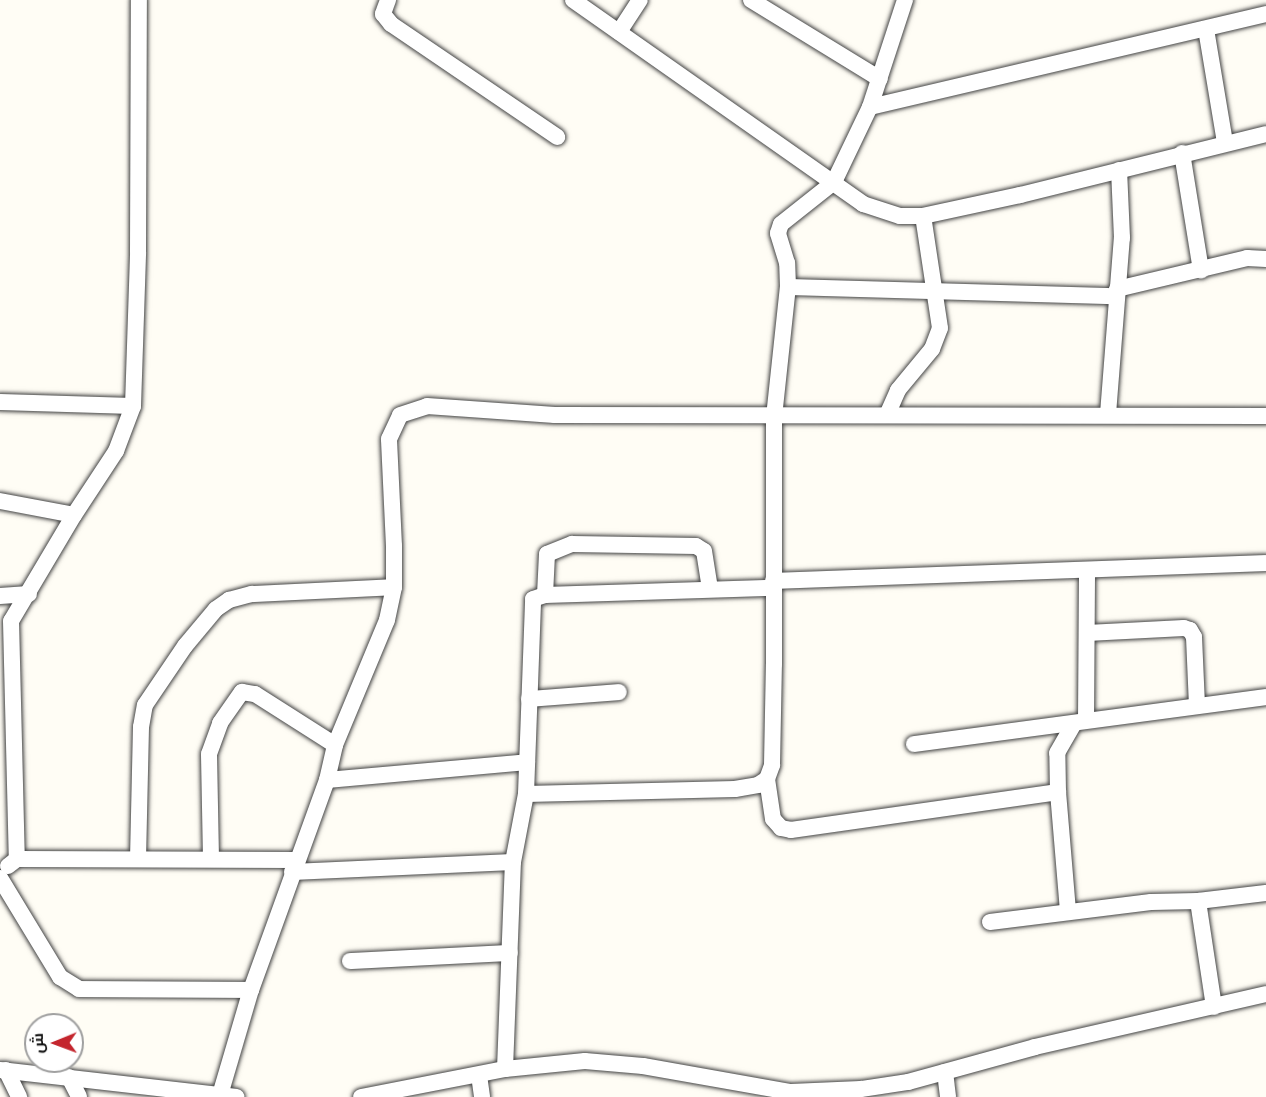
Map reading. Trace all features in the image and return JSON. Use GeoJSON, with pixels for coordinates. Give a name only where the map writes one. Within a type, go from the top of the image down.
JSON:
{"type":"FeatureCollection","features":[{"type":"Feature","properties":{"kind":"street"},"geometry":{"type":"LineString","coordinates":[[16,859],[16,804],[5,623],[28,594],[74,514],[116,452],[133,406],[138,252],[139,0]]}},
{"type":"Feature","properties":{"kind":"street"},"geometry":{"type":"LineString","coordinates":[[388,0],[383,14],[391,24],[557,137]]}},
{"type":"Feature","properties":{"kind":"street"},"geometry":{"type":"LineString","coordinates":[[573,0],[863,204],[882,212],[923,216],[1266,134]]}},
{"type":"Feature","properties":{"kind":"street"},"geometry":{"type":"LineString","coordinates":[[619,32],[640,0]]}},
{"type":"Feature","properties":{"kind":"street"},"geometry":{"type":"LineString","coordinates":[[751,0],[880,79]]}},
{"type":"Feature","properties":{"kind":"street"},"geometry":{"type":"LineString","coordinates":[[905,0],[870,107],[834,182],[781,224],[778,237],[787,263],[788,287],[774,417],[772,765],[767,779],[773,819],[781,828],[791,830],[1058,792]]}},
{"type":"Feature","properties":{"kind":"street"},"geometry":{"type":"LineString","coordinates":[[870,107],[1266,14]]}},
{"type":"Feature","properties":{"kind":"street"},"geometry":{"type":"LineString","coordinates":[[1206,29],[1225,142]]}},
{"type":"Feature","properties":{"kind":"street"},"geometry":{"type":"LineString","coordinates":[[1182,153],[1201,270]]}},
{"type":"Feature","properties":{"kind":"street"},"geometry":{"type":"LineString","coordinates":[[1108,414],[1122,238],[1119,170]]}},
{"type":"Feature","properties":{"kind":"street"},"geometry":{"type":"LineString","coordinates":[[887,415],[898,390],[936,341],[940,314],[931,291],[923,216]]}},
{"type":"Feature","properties":{"kind":"street"},"geometry":{"type":"LineString","coordinates":[[788,287],[931,291],[1116,292],[1247,258],[1266,258]]}},
{"type":"Feature","properties":{"kind":"street"},"geometry":{"type":"LineString","coordinates":[[0,402],[133,406]]}},
{"type":"Feature","properties":{"kind":"street"},"geometry":{"type":"LineString","coordinates":[[3,1070],[228,1096],[251,990],[327,780],[335,745],[380,639],[394,587],[389,439],[392,426],[411,409],[427,406],[555,415],[774,417],[1108,414],[1266,416]]}},
{"type":"Feature","properties":{"kind":"street"},"geometry":{"type":"LineString","coordinates":[[0,501],[74,514]]}},
{"type":"Feature","properties":{"kind":"street"},"geometry":{"type":"LineString","coordinates":[[545,596],[547,554],[572,544],[696,546],[704,551],[711,587]]}},
{"type":"Feature","properties":{"kind":"street"},"geometry":{"type":"LineString","coordinates":[[505,1069],[513,862],[526,794],[533,600],[545,596],[711,587],[1266,563]]}},
{"type":"Feature","properties":{"kind":"street"},"geometry":{"type":"LineString","coordinates":[[1068,911],[1057,753],[1080,722],[1087,633],[1088,571]]}},
{"type":"Feature","properties":{"kind":"street"},"geometry":{"type":"LineString","coordinates":[[138,859],[141,727],[145,705],[185,646],[216,609],[229,600],[252,594],[394,587]]}},
{"type":"Feature","properties":{"kind":"street"},"geometry":{"type":"LineString","coordinates":[[0,596],[28,594]]}},
{"type":"Feature","properties":{"kind":"street"},"geometry":{"type":"LineString","coordinates":[[1087,633],[1184,627],[1190,630],[1194,637],[1197,706]]}},
{"type":"Feature","properties":{"kind":"street"},"geometry":{"type":"LineString","coordinates":[[529,699],[619,692]]}},
{"type":"Feature","properties":{"kind":"street"},"geometry":{"type":"LineString","coordinates":[[211,859],[209,754],[220,723],[242,693],[255,694],[335,745]]}},
{"type":"Feature","properties":{"kind":"street"},"geometry":{"type":"LineString","coordinates":[[914,744],[1266,697]]}},
{"type":"Feature","properties":{"kind":"street"},"geometry":{"type":"LineString","coordinates":[[327,780],[527,762]]}},
{"type":"Feature","properties":{"kind":"street"},"geometry":{"type":"LineString","coordinates":[[526,794],[735,789],[758,785],[767,779]]}},
{"type":"Feature","properties":{"kind":"street"},"geometry":{"type":"LineString","coordinates":[[0,796],[16,804]]}},
{"type":"Feature","properties":{"kind":"street"},"geometry":{"type":"LineString","coordinates":[[0,872],[16,859],[211,859],[294,866],[513,862]]}},
{"type":"Feature","properties":{"kind":"street"},"geometry":{"type":"LineString","coordinates":[[0,878],[60,977],[79,989],[251,990]]}},
{"type":"Feature","properties":{"kind":"street"},"geometry":{"type":"LineString","coordinates":[[990,922],[1068,911],[1198,901],[1266,892]]}},
{"type":"Feature","properties":{"kind":"street"},"geometry":{"type":"LineString","coordinates":[[1198,901],[1214,1007]]}},
{"type":"Feature","properties":{"kind":"street"},"geometry":{"type":"LineString","coordinates":[[350,961],[510,953]]}},
{"type":"Feature","properties":{"kind":"street"},"geometry":{"type":"LineString","coordinates":[[361,1097],[505,1069],[612,1062],[801,1093],[872,1088],[1266,994]]}},
{"type":"Feature","properties":{"kind":"street"},"geometry":{"type":"LineString","coordinates":[[3,1070],[19,1097]]}},
{"type":"Feature","properties":{"kind":"street"},"geometry":{"type":"LineString","coordinates":[[945,1072],[948,1097]]}},
{"type":"Feature","properties":{"kind":"street"},"geometry":{"type":"LineString","coordinates":[[479,1075],[482,1097]]}},
{"type":"Feature","properties":{"kind":"street"},"geometry":{"type":"LineString","coordinates":[[69,1077],[79,1097]]}}]}
